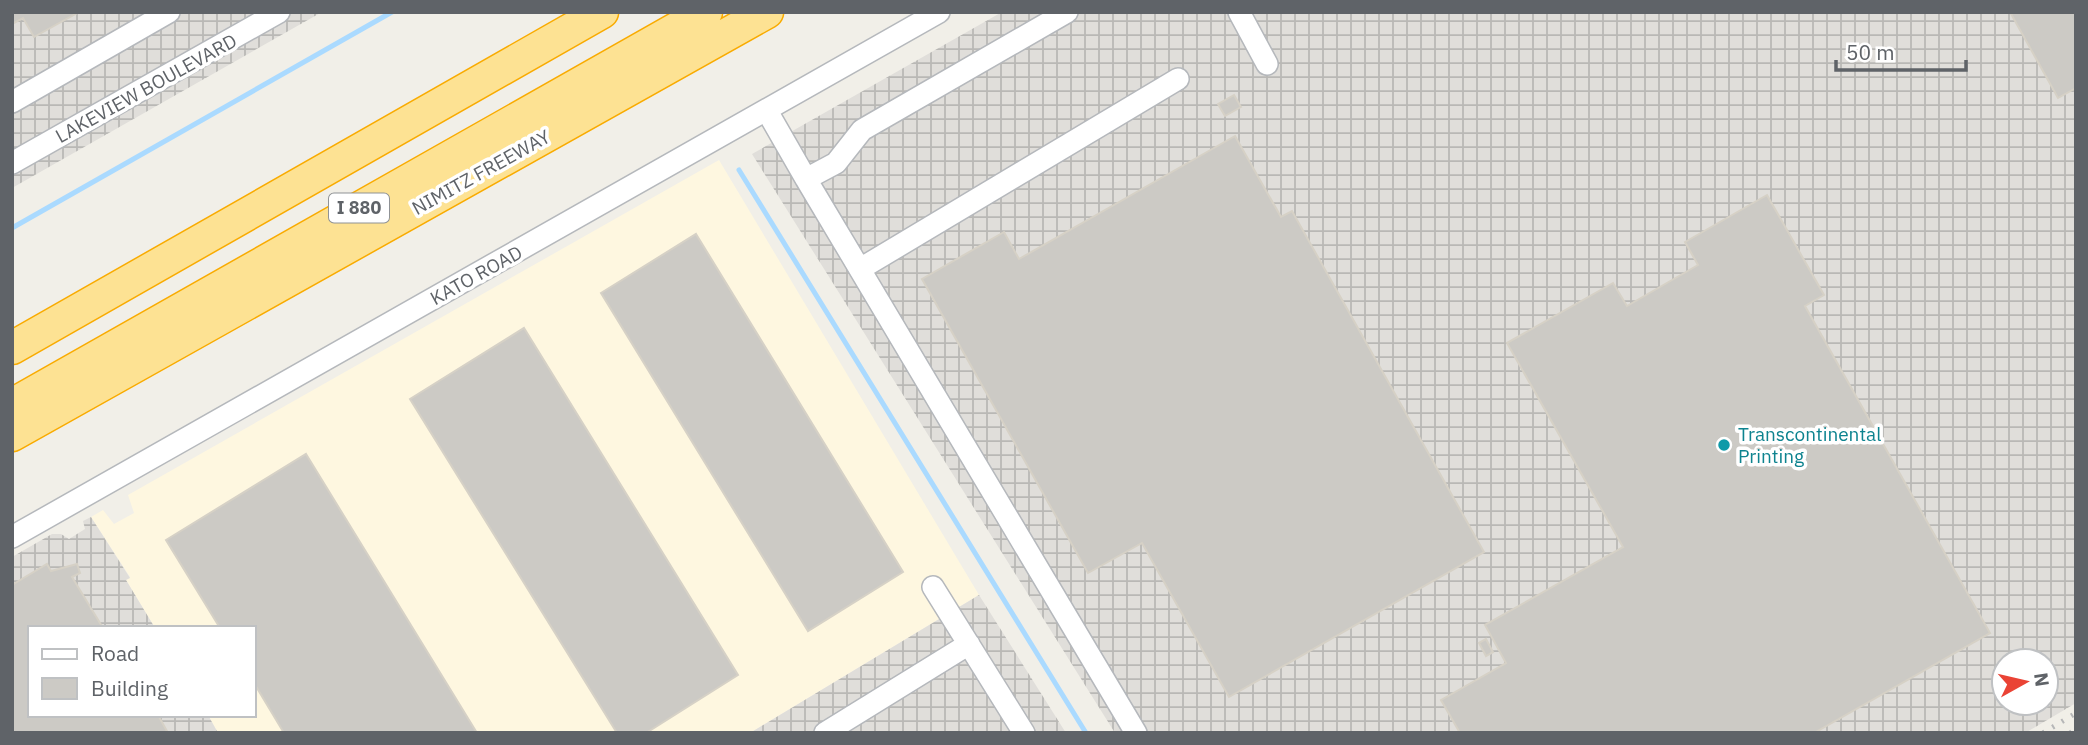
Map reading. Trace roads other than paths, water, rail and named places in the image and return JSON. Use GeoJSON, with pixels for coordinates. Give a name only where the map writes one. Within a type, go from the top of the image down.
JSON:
{"type":"FeatureCollection","features":[{"type":"Feature","properties":{"kind":"highway","name":"I 880"},"geometry":{"type":"LineString","coordinates":[[12,348],[602,12]]}},
{"type":"Feature","properties":{"kind":"highway","name":"I 880"},"geometry":{"type":"LineString","coordinates":[[12,405],[706,12]]}},
{"type":"Feature","properties":{"kind":"highway","name":"NIMITZ FREEWAY"},"geometry":{"type":"LineString","coordinates":[[12,435],[767,12]]}},
{"type":"Feature","properties":{"kind":"street"},"geometry":{"type":"LineString","coordinates":[[12,102],[169,12]]}},
{"type":"Feature","properties":{"kind":"street","name":"LAKEVIEW BOULEVARD"},"geometry":{"type":"LineString","coordinates":[[16,153],[279,12]]}},
{"type":"Feature","properties":{"kind":"street","name":"KATO ROAD"},"geometry":{"type":"LineString","coordinates":[[12,537],[939,12]]}},
{"type":"Feature","properties":{"kind":"street"},"geometry":{"type":"LineString","coordinates":[[806,179],[836,163],[862,131],[1067,12]]}},
{"type":"Feature","properties":{"kind":"street"},"geometry":{"type":"LineString","coordinates":[[1240,12],[1267,64]]}},
{"type":"Feature","properties":{"kind":"street"},"geometry":{"type":"LineString","coordinates":[[860,269],[1178,79]]}},
{"type":"Feature","properties":{"kind":"street"},"geometry":{"type":"LineString","coordinates":[[767,111],[1136,733]]}},
{"type":"Feature","properties":{"kind":"street"},"geometry":{"type":"LineString","coordinates":[[933,587],[1024,733]]}},
{"type":"Feature","properties":{"kind":"street"},"geometry":{"type":"LineString","coordinates":[[825,733],[969,644]]}},
{"type":"Feature","properties":{"kind":"waterway"},"geometry":{"type":"LineString","coordinates":[[12,228],[392,12]]}},
{"type":"Feature","properties":{"kind":"waterway"},"geometry":{"type":"LineString","coordinates":[[739,170],[1086,733]]}},
{"type":"Feature","properties":{"kind":"railway"},"geometry":{"type":"LineString","coordinates":[[2043,733],[2076,713]]}},
{"type":"Feature","properties":{"kind":"railway"},"geometry":{"type":"LineString","coordinates":[[2070,733],[2076,729]]}},
{"type":"Feature","properties":{"kind":"place","name":"Transcontinental Printing"},"geometry":{"type":"Point","coordinates":[1724,445]}}]}
